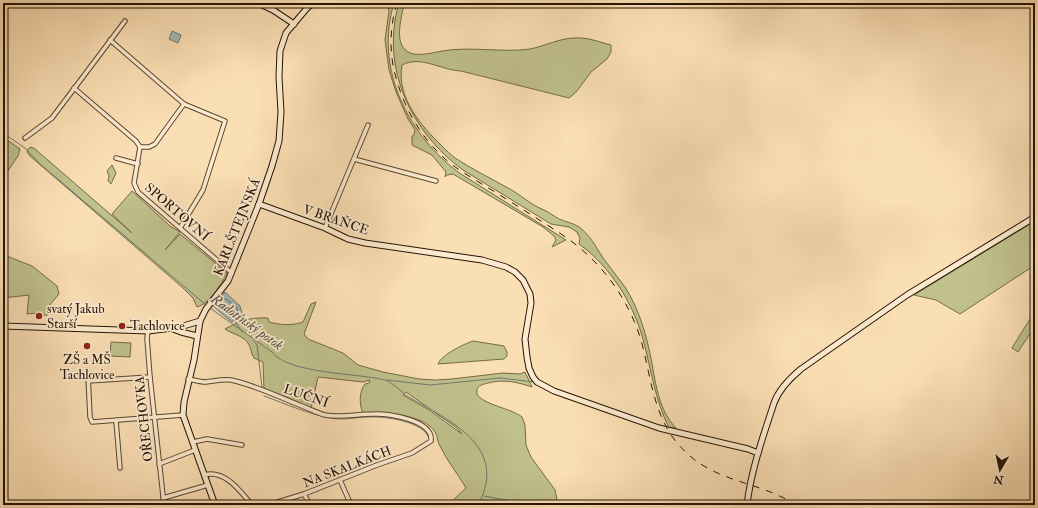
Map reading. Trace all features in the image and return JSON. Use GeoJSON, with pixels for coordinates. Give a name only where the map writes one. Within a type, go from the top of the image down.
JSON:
{"type":"FeatureCollection","features":[{"type":"Feature","properties":{"kind":"street"},"geometry":{"type":"LineString","coordinates":[[258,3],[273,10],[294,24]]}},
{"type":"Feature","properties":{"kind":"street","name":"KARLŠTEJNSKÁ"},"geometry":{"type":"LineString","coordinates":[[215,505],[183,415],[188,379],[194,360],[200,322],[206,309],[228,281],[232,273],[272,166],[279,141],[281,112],[279,77],[280,51],[286,33],[309,5],[314,3]]}},
{"type":"Feature","properties":{"kind":"street"},"geometry":{"type":"LineString","coordinates":[[26,138],[52,118],[125,21]]}},
{"type":"Feature","properties":{"kind":"street"},"geometry":{"type":"LineString","coordinates":[[110,40],[184,104],[225,121],[202,190],[180,228]]}},
{"type":"Feature","properties":{"kind":"street"},"geometry":{"type":"LineString","coordinates":[[74,88],[136,141],[140,147],[149,147],[155,144],[184,104]]}},
{"type":"Feature","properties":{"kind":"street"},"geometry":{"type":"LineString","coordinates":[[325,228],[368,125]]}},
{"type":"Feature","properties":{"kind":"street","name":"SPORTOVNÍ"},"geometry":{"type":"LineString","coordinates":[[140,147],[134,183],[138,192],[232,273]]}},
{"type":"Feature","properties":{"kind":"street"},"geometry":{"type":"LineString","coordinates":[[116,158],[138,164]]}},
{"type":"Feature","properties":{"kind":"street"},"geometry":{"type":"LineString","coordinates":[[354,159],[436,181]]}},
{"type":"Feature","properties":{"kind":"street","name":"V BRAŇCE"},"geometry":{"type":"LineString","coordinates":[[259,204],[325,228],[348,239],[365,243],[482,260],[498,264],[515,272],[528,286],[530,294],[531,303],[525,339],[527,357],[533,377],[537,382],[545,387],[659,428],[748,449],[758,453]]}},
{"type":"Feature","properties":{"kind":"street"},"geometry":{"type":"LineString","coordinates":[[747,505],[750,485],[758,453],[777,395],[794,375],[907,295],[1035,216]]}},
{"type":"Feature","properties":{"kind":"street"},"geometry":{"type":"LineString","coordinates":[[3,326],[148,331],[200,322]]}},
{"type":"Feature","properties":{"kind":"street"},"geometry":{"type":"LineString","coordinates":[[172,328],[197,336]]}},
{"type":"Feature","properties":{"kind":"street","name":"OŘECHOVKA"},"geometry":{"type":"LineString","coordinates":[[148,331],[147,338],[150,377],[164,505]]}},
{"type":"Feature","properties":{"kind":"street"},"geometry":{"type":"LineString","coordinates":[[88,375],[90,421],[93,423],[183,415]]}},
{"type":"Feature","properties":{"kind":"street"},"geometry":{"type":"LineString","coordinates":[[88,382],[150,377]]}},
{"type":"Feature","properties":{"kind":"street","name":"LUČNÍ"},"geometry":{"type":"LineString","coordinates":[[188,379],[206,382],[217,379],[230,380],[256,388],[324,415],[376,414],[408,419],[422,424],[428,429],[432,436],[431,441]]}},
{"type":"Feature","properties":{"kind":"street"},"geometry":{"type":"LineString","coordinates":[[116,421],[120,468]]}},
{"type":"Feature","properties":{"kind":"street"},"geometry":{"type":"LineString","coordinates":[[193,442],[207,439],[242,445]]}},
{"type":"Feature","properties":{"kind":"street","name":"NA SKALKÁCH"},"geometry":{"type":"LineString","coordinates":[[268,505],[304,494],[377,465],[412,453],[431,441]]}},
{"type":"Feature","properties":{"kind":"street"},"geometry":{"type":"LineString","coordinates":[[159,464],[195,450]]}},
{"type":"Feature","properties":{"kind":"street"},"geometry":{"type":"LineString","coordinates":[[204,475],[212,474],[226,478],[252,505]]}},
{"type":"Feature","properties":{"kind":"street"},"geometry":{"type":"LineString","coordinates":[[340,480],[351,505]]}},
{"type":"Feature","properties":{"kind":"street"},"geometry":{"type":"LineString","coordinates":[[163,498],[208,485]]}},
{"type":"Feature","properties":{"kind":"street"},"geometry":{"type":"LineString","coordinates":[[304,494],[310,505]]}},
{"type":"Feature","properties":{"kind":"green space"},"geometry":{"type":"Polygon","coordinates":[[[364,3],[394,3],[389,27],[389,52],[392,76],[400,99],[411,120],[425,140],[442,158],[461,174],[566,240],[552,247],[556,240],[554,236],[543,227],[453,174],[445,177],[446,172],[432,155],[412,145],[412,136],[414,135],[415,130],[408,119],[396,92],[389,70],[385,40],[389,11],[388,7],[386,5],[364,3]]]}},
{"type":"Feature","properties":{"kind":"green space"},"geometry":{"type":"Polygon","coordinates":[[[399,3],[404,3],[400,22],[401,43],[403,48],[408,52],[416,54],[464,49],[530,49],[564,39],[575,38],[588,39],[611,45],[611,52],[607,59],[591,72],[577,91],[569,98],[423,62],[409,62],[402,65],[401,77],[406,99],[412,110],[426,129],[453,157],[512,190],[559,219],[577,226],[590,237],[603,258],[625,287],[637,309],[647,341],[660,401],[669,420],[676,428],[669,428],[664,417],[639,325],[627,299],[601,263],[579,244],[580,238],[577,232],[569,227],[551,224],[463,170],[445,155],[428,137],[415,117],[404,96],[397,74],[394,51],[394,27],[399,3]]]}},
{"type":"Feature","properties":{"kind":"green space"},"geometry":{"type":"Polygon","coordinates":[[[3,137],[20,149],[18,156],[3,178],[3,137]]]}},
{"type":"Feature","properties":{"kind":"green space"},"geometry":{"type":"Polygon","coordinates":[[[31,147],[132,233],[112,214],[132,191],[170,226],[180,232],[165,250],[180,234],[227,273],[215,293],[206,302],[197,307],[193,298],[182,287],[30,156],[27,152],[31,147]]]}},
{"type":"Feature","properties":{"kind":"green space"},"geometry":{"type":"Polygon","coordinates":[[[112,165],[116,173],[111,184],[108,181],[109,176],[107,171],[112,165]]]}},
{"type":"Feature","properties":{"kind":"green space"},"geometry":{"type":"Polygon","coordinates":[[[1035,221],[1035,265],[960,314],[936,300],[914,295],[1035,221]]]}},
{"type":"Feature","properties":{"kind":"green space"},"geometry":{"type":"Polygon","coordinates":[[[4,255],[32,266],[57,286],[59,294],[48,307],[50,310],[48,315],[42,315],[40,313],[27,314],[29,295],[3,298],[4,255]]]}},
{"type":"Feature","properties":{"kind":"green space"},"geometry":{"type":"Polygon","coordinates":[[[316,302],[304,334],[308,339],[343,353],[358,365],[383,372],[419,379],[436,380],[503,373],[520,374],[525,372],[532,387],[500,381],[483,384],[478,387],[477,394],[485,401],[522,417],[525,425],[526,445],[531,457],[555,490],[558,505],[448,505],[466,488],[443,452],[437,435],[430,426],[413,418],[402,415],[363,413],[360,402],[361,394],[363,387],[365,384],[369,383],[370,380],[363,382],[318,377],[311,409],[264,389],[263,362],[254,358],[246,340],[225,329],[240,322],[256,318],[268,318],[269,322],[290,325],[303,322],[311,304],[316,302]],[[406,392],[403,395],[429,410],[462,434],[457,428],[406,392]]]}},
{"type":"Feature","properties":{"kind":"green space"},"geometry":{"type":"Polygon","coordinates":[[[1035,311],[1035,326],[1018,352],[1012,348],[1035,311]]]}},
{"type":"Feature","properties":{"kind":"green space"},"geometry":{"type":"Polygon","coordinates":[[[473,341],[504,346],[507,356],[504,359],[438,364],[443,357],[459,347],[473,341]]]}},
{"type":"Feature","properties":{"kind":"green space"},"geometry":{"type":"Polygon","coordinates":[[[111,342],[131,343],[130,357],[110,356],[111,342]]]}},
{"type":"Feature","properties":{"kind":"water"},"geometry":{"type":"Polygon","coordinates":[[[172,31],[181,35],[178,43],[169,39],[172,31]]]}},
{"type":"Feature","properties":{"kind":"water"},"geometry":{"type":"Polygon","coordinates":[[[225,292],[240,306],[242,313],[232,322],[213,306],[225,292]]]}},
{"type":"Feature","properties":{"kind":"waterway","name":"Radotínský potok"},"geometry":{"type":"LineString","coordinates":[[3,133],[25,148],[40,164],[206,305]]}},
{"type":"Feature","properties":{"kind":"waterway","name":"Radotínský potok"},"geometry":{"type":"LineString","coordinates":[[210,308],[280,359],[293,365],[308,369],[385,380],[462,430],[482,453],[486,467],[485,489],[482,497],[476,505]]}},
{"type":"Feature","properties":{"kind":"waterway","name":"Radotínský potok"},"geometry":{"type":"LineString","coordinates":[[235,321],[242,332]]}},
{"type":"Feature","properties":{"kind":"waterway"},"geometry":{"type":"LineString","coordinates":[[254,341],[257,345],[262,387]]}},
{"type":"Feature","properties":{"kind":"waterway"},"geometry":{"type":"LineString","coordinates":[[387,380],[430,385],[500,378],[534,382]]}},
{"type":"Feature","properties":{"kind":"waterway"},"geometry":{"type":"LineString","coordinates":[[264,396],[305,411],[331,418],[342,419],[381,417],[397,419],[420,428],[429,438]]}},
{"type":"Feature","properties":{"kind":"waterway"},"geometry":{"type":"LineString","coordinates":[[484,496],[532,505]]}},
{"type":"Feature","properties":{"kind":"railway"},"geometry":{"type":"LineString","coordinates":[[397,3],[391,33],[391,52],[394,72],[411,116],[425,137],[451,164],[567,238],[580,248],[602,270],[621,296],[636,325],[654,395],[663,421],[678,444],[691,457],[705,467],[720,474],[765,490],[796,505]]}},
{"type":"Feature","properties":{"kind":"place","name":"svatý Jakub Starší"},"geometry":{"type":"Point","coordinates":[39,316]}},
{"type":"Feature","properties":{"kind":"place","name":"Tachlovice"},"geometry":{"type":"Point","coordinates":[122,326]}},
{"type":"Feature","properties":{"kind":"place","name":"ZŠ a MŠ Tachlovice"},"geometry":{"type":"Point","coordinates":[87,346]}}]}
